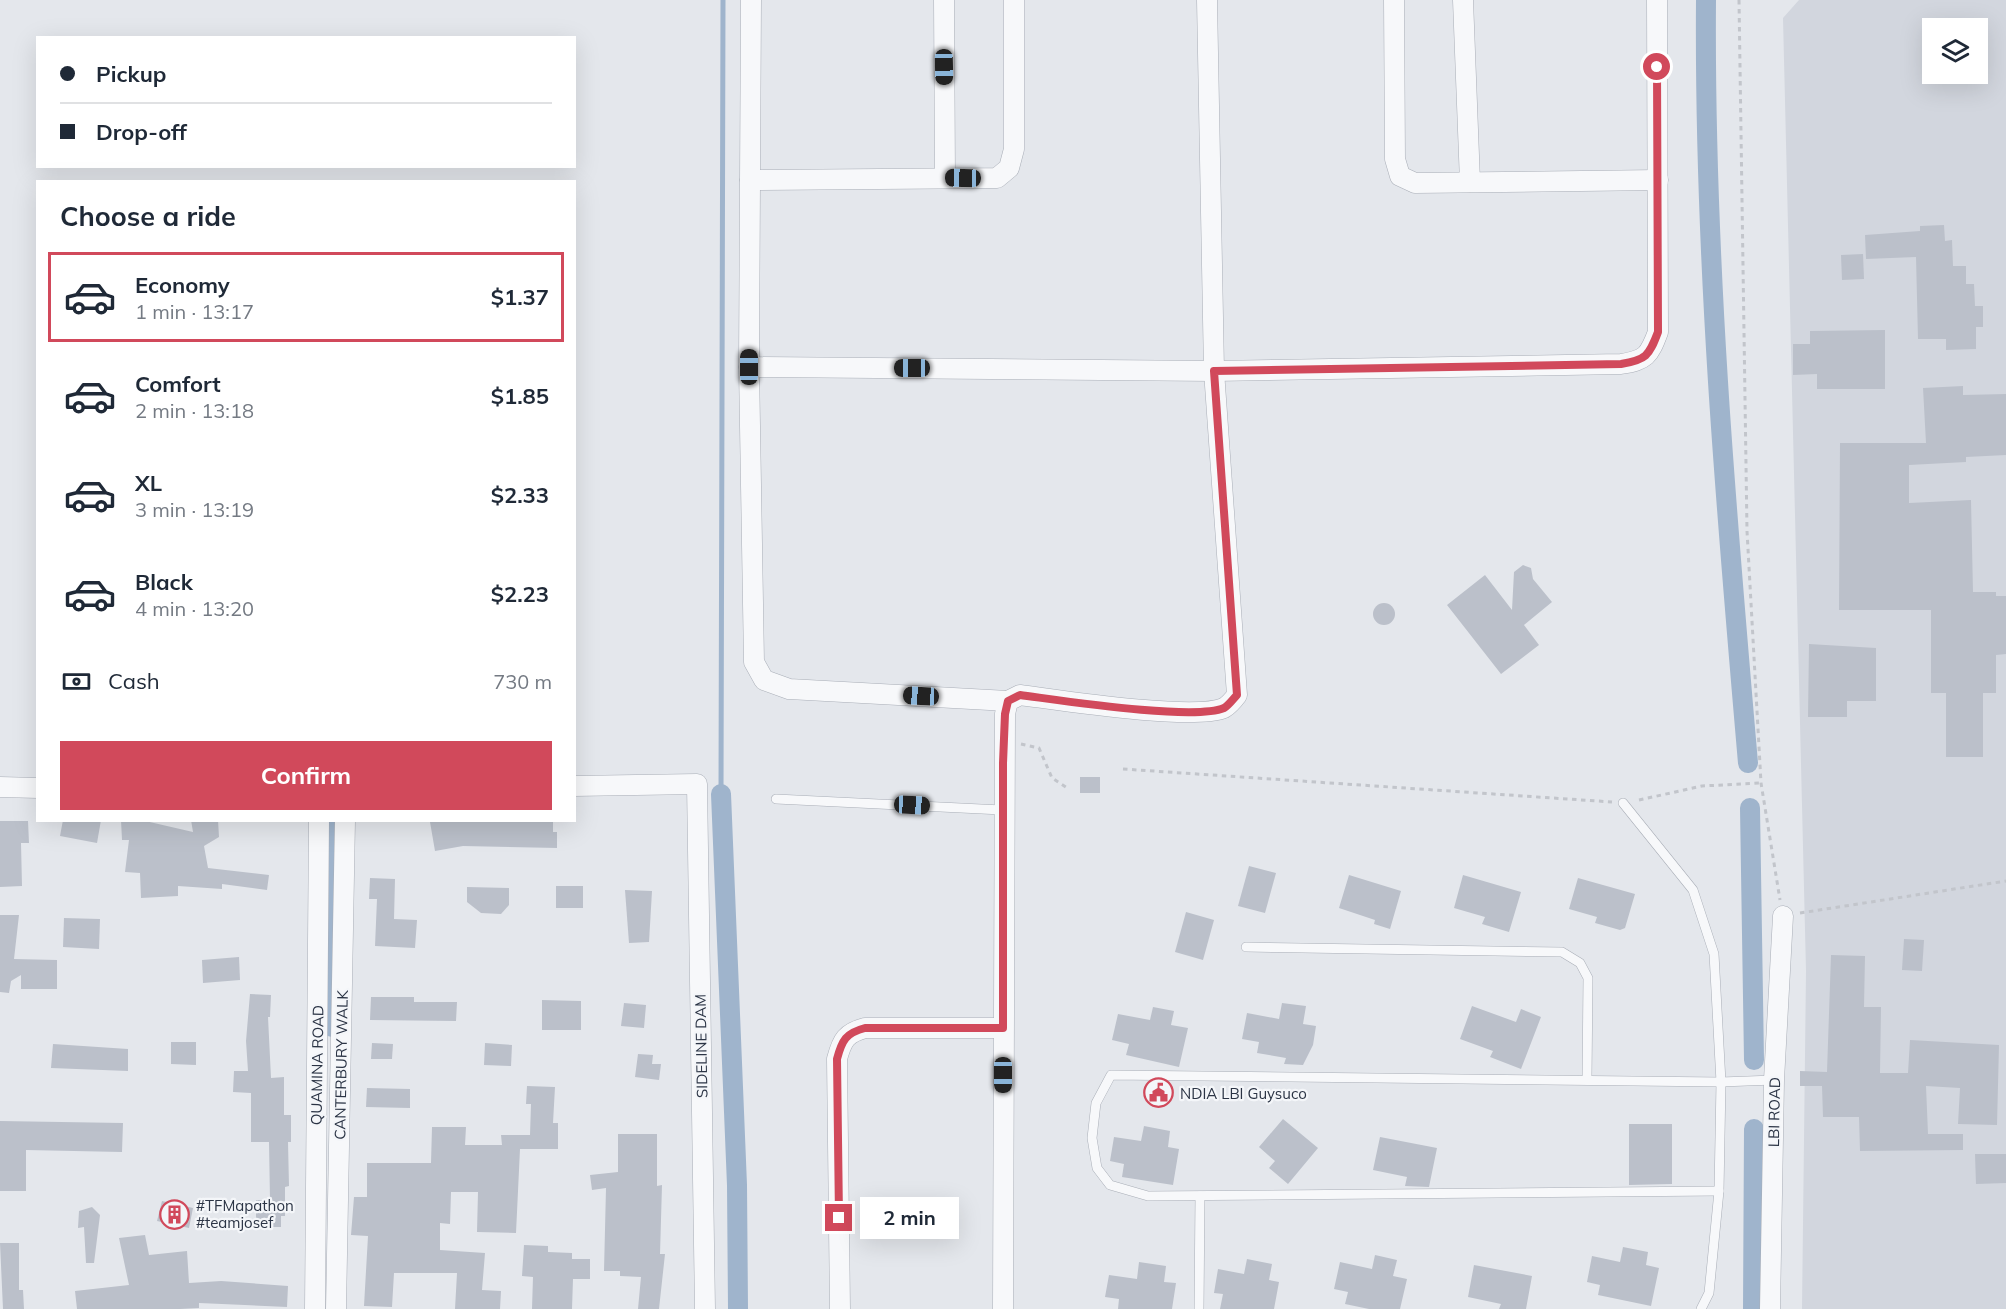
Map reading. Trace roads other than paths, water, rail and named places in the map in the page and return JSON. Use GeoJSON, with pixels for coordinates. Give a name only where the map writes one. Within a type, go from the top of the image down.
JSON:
{"type":"FeatureCollection","features":[{"type":"Feature","properties":{"kind":"street"},"geometry":{"type":"LineString","coordinates":[[751,0],[749,367],[753,662],[765,680],[789,689],[1008,701],[1020,695],[1135,708],[1198,712],[1225,707],[1237,695],[1214,371],[1207,0]]}},
{"type":"Feature","properties":{"kind":"street"},"geometry":{"type":"LineString","coordinates":[[944,0],[945,178]]}},
{"type":"Feature","properties":{"kind":"street"},"geometry":{"type":"LineString","coordinates":[[750,180],[997,178],[1009,168],[1014,149],[1014,0]]}},
{"type":"Feature","properties":{"kind":"street"},"geometry":{"type":"LineString","coordinates":[[1394,0],[1395,159],[1400,176],[1415,183],[1658,180]]}},
{"type":"Feature","properties":{"kind":"street"},"geometry":{"type":"LineString","coordinates":[[1463,0],[1470,182]]}},
{"type":"Feature","properties":{"kind":"street"},"geometry":{"type":"LineString","coordinates":[[749,367],[1214,371],[1639,362],[1651,352],[1658,332],[1657,0]]}},
{"type":"Feature","properties":{"kind":"street"},"geometry":{"type":"LineString","coordinates":[[1003,1309],[1002,810],[1004,740],[1008,701]]}},
{"type":"Feature","properties":{"kind":"street","name":"SIDELINE DAM"},"geometry":{"type":"LineString","coordinates":[[576,786],[694,784],[705,1309]]}},
{"type":"Feature","properties":{"kind":"street"},"geometry":{"type":"LineString","coordinates":[[0,787],[36,788]]}},
{"type":"Feature","properties":{"kind":"street","name":"QUAMINA ROAD"},"geometry":{"type":"LineString","coordinates":[[315,1309],[319,822]]}},
{"type":"Feature","properties":{"kind":"street","name":"CANTERBURY WALK"},"geometry":{"type":"LineString","coordinates":[[336,1309],[345,822]]}},
{"type":"Feature","properties":{"kind":"street","name":"LBI ROAD"},"geometry":{"type":"LineString","coordinates":[[1770,1309],[1764,1080],[1783,916]]}},
{"type":"Feature","properties":{"kind":"street"},"geometry":{"type":"LineString","coordinates":[[840,1309],[837,1059],[842,1040],[852,1031],[865,1028],[1003,1028]]}},
{"type":"Feature","properties":{"kind":"lane"},"geometry":{"type":"LineString","coordinates":[[776,799],[1002,810]]}},
{"type":"Feature","properties":{"kind":"lane"},"geometry":{"type":"LineString","coordinates":[[1623,803],[1693,891],[1714,954],[1721,1082],[1719,1191],[1709,1293],[1701,1309]]}},
{"type":"Feature","properties":{"kind":"lane"},"geometry":{"type":"LineString","coordinates":[[1246,948],[1562,952],[1580,963],[1588,978],[1587,1080]]}},
{"type":"Feature","properties":{"kind":"lane"},"geometry":{"type":"LineString","coordinates":[[1719,1191],[1148,1196],[1110,1185],[1097,1168],[1092,1138],[1096,1103],[1111,1075],[1721,1082],[1764,1080]]}},
{"type":"Feature","properties":{"kind":"lane"},"geometry":{"type":"LineString","coordinates":[[1199,1309],[1200,1196]]}},
{"type":"Feature","properties":{"kind":"waterway"},"geometry":{"type":"LineString","coordinates":[[721,794],[723,0]]}},
{"type":"Feature","properties":{"kind":"waterway"},"geometry":{"type":"LineString","coordinates":[[1706,0],[1706,96],[1718,382],[1748,763]]}},
{"type":"Feature","properties":{"kind":"waterway"},"geometry":{"type":"LineString","coordinates":[[721,794],[737,1185],[738,1309]]}},
{"type":"Feature","properties":{"kind":"waterway"},"geometry":{"type":"LineString","coordinates":[[1750,808],[1754,1060]]}},
{"type":"Feature","properties":{"kind":"waterway"},"geometry":{"type":"LineString","coordinates":[[332,1027],[334,822]]}},
{"type":"Feature","properties":{"kind":"waterway"},"geometry":{"type":"LineString","coordinates":[[1753,1309],[1754,1129]]}},
{"type":"Feature","properties":{"kind":"place","name":"NDIA LBI Guysuco"},"geometry":{"type":"Point","coordinates":[1159,1093]}},
{"type":"Feature","properties":{"kind":"place","name":"#TFMapathon #teamjosef"},"geometry":{"type":"Point","coordinates":[175,1214]}}]}
